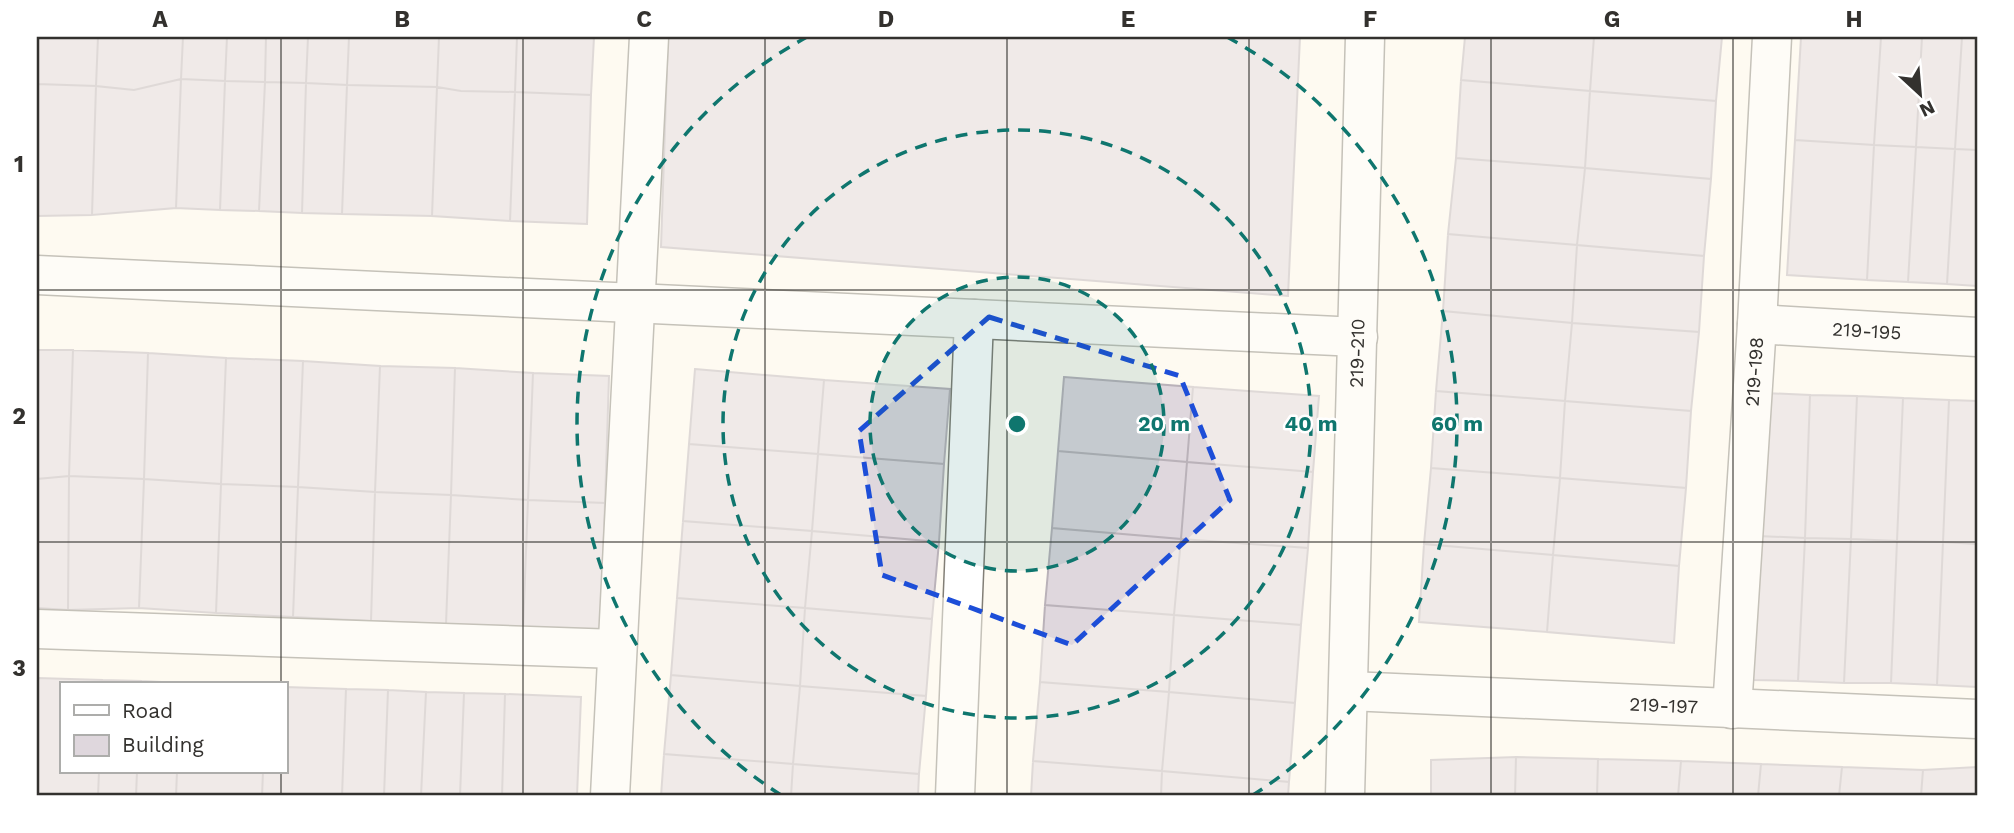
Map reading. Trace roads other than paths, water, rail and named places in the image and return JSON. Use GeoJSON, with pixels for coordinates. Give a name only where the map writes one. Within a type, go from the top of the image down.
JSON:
{"type":"FeatureCollection","features":[{"type":"Feature","properties":{"kind":"street"},"geometry":{"type":"LineString","coordinates":[[610,796],[649,37]]}},
{"type":"Feature","properties":{"kind":"street","name":"219-210"},"geometry":{"type":"LineString","coordinates":[[1345,796],[1365,37]]}},
{"type":"Feature","properties":{"kind":"street","name":"219-198"},"geometry":{"type":"LineString","coordinates":[[1732,709],[1772,37]]}},
{"type":"Feature","properties":{"kind":"street"},"geometry":{"type":"LineString","coordinates":[[37,275],[1358,337]]}},
{"type":"Feature","properties":{"kind":"street"},"geometry":{"type":"LineString","coordinates":[[955,796],[974,319]]}},
{"type":"Feature","properties":{"kind":"street","name":"219-195"},"geometry":{"type":"LineString","coordinates":[[1757,324],[1977,337]]}},
{"type":"Feature","properties":{"kind":"street"},"geometry":{"type":"LineString","coordinates":[[37,629],[617,649]]}},
{"type":"Feature","properties":{"kind":"street","name":"219-197"},"geometry":{"type":"LineString","coordinates":[[1349,691],[1977,719]]}}]}
